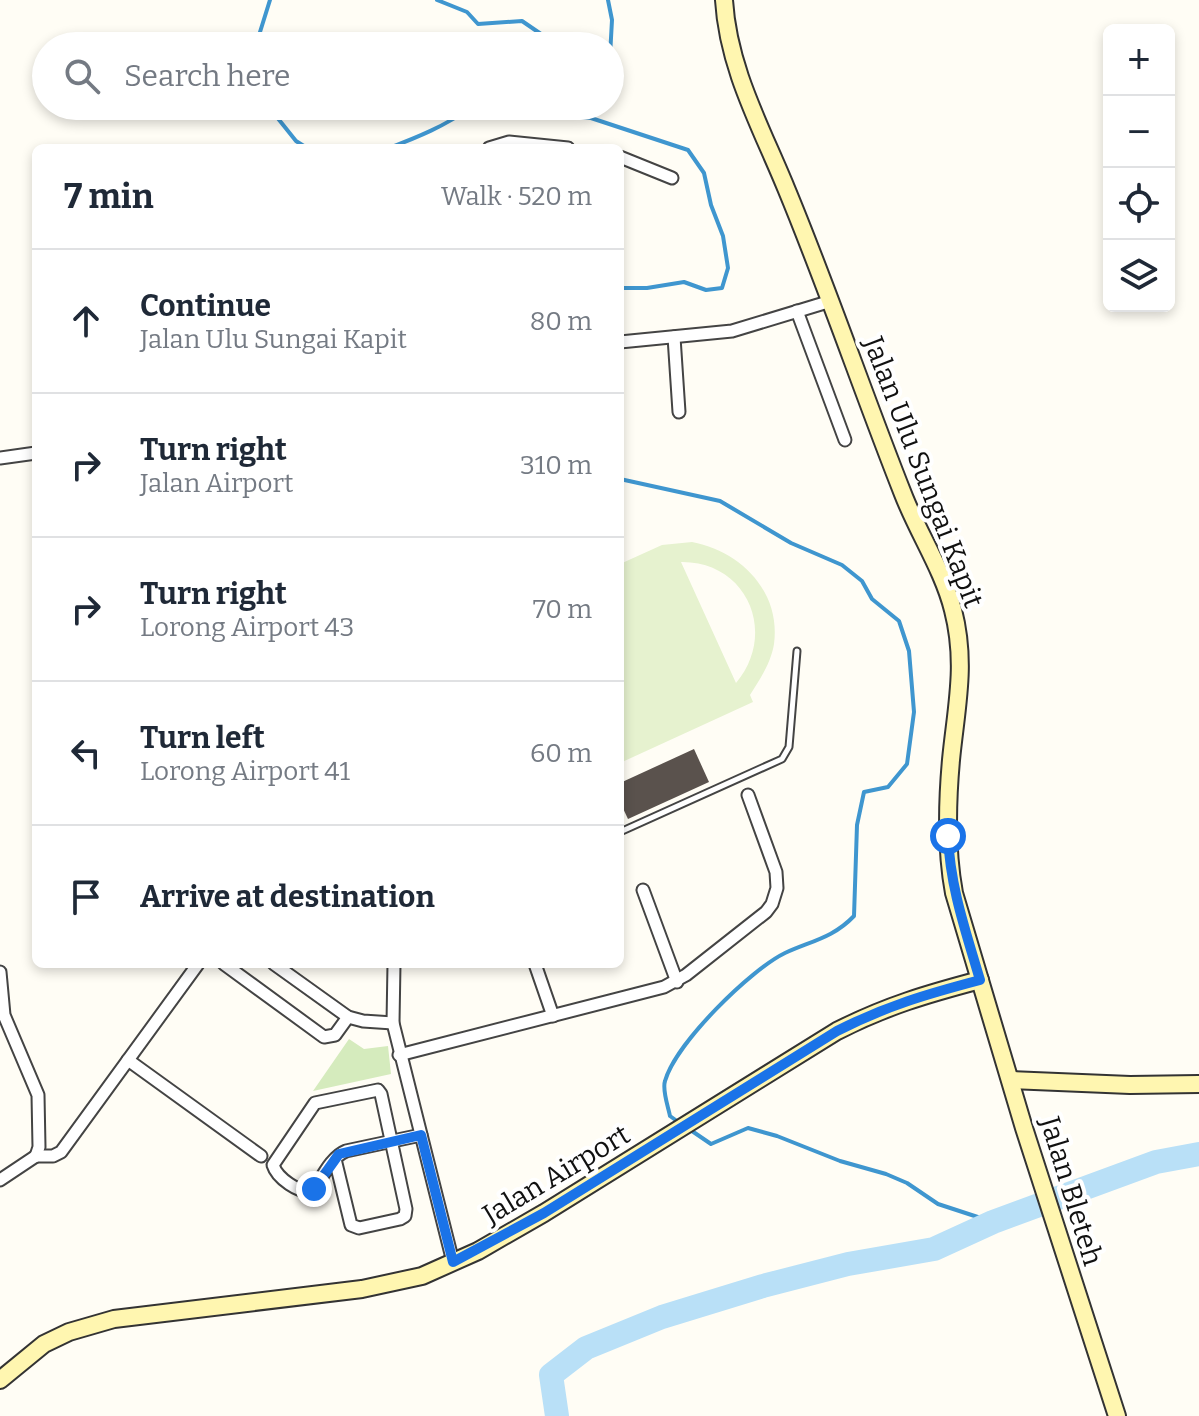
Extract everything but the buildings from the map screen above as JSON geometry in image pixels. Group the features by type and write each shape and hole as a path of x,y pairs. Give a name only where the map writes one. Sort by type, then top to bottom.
{"main road":[{"name":"Jalan Ulu Sungai Kapit","path":"724,0 732,54 741,83 831,301 904,498 953,607 961,676 951,762 949,868 980,980"},
{"name":"Jalan Bleteh","path":"980,980 1117,1416"},
{"name":"Jalan Airport","path":"0,1380 44,1344 104,1321 362,1289 422,1276 544,1213 837,1031 911,998 980,980"},
{"path":"1012,1080 1130,1085 1199,1084"}],"street":[{"path":"502,144 529,144"},
{"path":"624,159 672,178"},
{"path":"624,342 732,331 831,301"},
{"path":"797,311 845,440"},
{"path":"674,337 679,412"},
{"path":"0,458 32,454"},
{"path":"399,1055 677,982 766,912 775,896 776,872 748,795"},
{"path":"643,890 677,982"},
{"path":"0,1180 36,1156 53,1156 61,1152 195,968"},
{"path":"229,968 324,1037 335,1035 348,1017"},
{"path":"280,968 348,1017 393,1023"},
{"path":"394,968 393,1023 399,1055 453,1262"},
{"path":"536,968 553,1016"},
{"path":"0,972 2,1015 38,1095 39,1147 36,1156"},
{"path":"128,1060 261,1156"},
{"path":"335,1159 351,1225 359,1228 400,1219 405,1216 406,1209 391,1141 378,1090 315,1103 273,1169 303,1192 310,1193 335,1159 343,1152 391,1141 421,1135"}],"lane":[{"path":"624,830 782,759 789,747 797,651"}],"green space":[{"path":"692,542 726,554 754,576 764,591 771,607 774,644 768,664 750,695 753,702 624,761 624,562 662,545","holes":["681,562 704,565 723,573 749,603 754,622 754,643 748,663 736,683"]},
{"path":"349,1039 364,1049 388,1046 391,1074 313,1091"}],"waterway":[{"path":"260,32 270,0"},
{"path":"437,0 467,12 478,24 522,21 538,32"},
{"path":"608,0 611,32"},
{"path":"279,120 301,144"},
{"path":"399,144 451,120"},
{"path":"597,120 688,150 704,173 711,205 723,236 728,268 722,288 706,290 684,282 624,288"},
{"path":"624,480 720,501 791,543 842,565 862,581 872,599 899,621 909,651 914,712 907,764 888,787 864,792 857,825 854,916 830,934 785,953 753,975 716,1009 683,1047 664,1085 670,1116 681,1124"},
{"path":"689,1129 711,1144 748,1128 777,1136 840,1161 886,1174 907,1183 938,1204 993,1222"},
{"path":"557,1416 551,1375 586,1348 662,1317 763,1286 848,1264 934,1249 993,1222 1156,1162 1199,1154"}],"route":[{"path":"314,1189 339,1154 421,1135 453,1262 544,1213 837,1031 911,998 980,980 954,893 948,836"}]}
